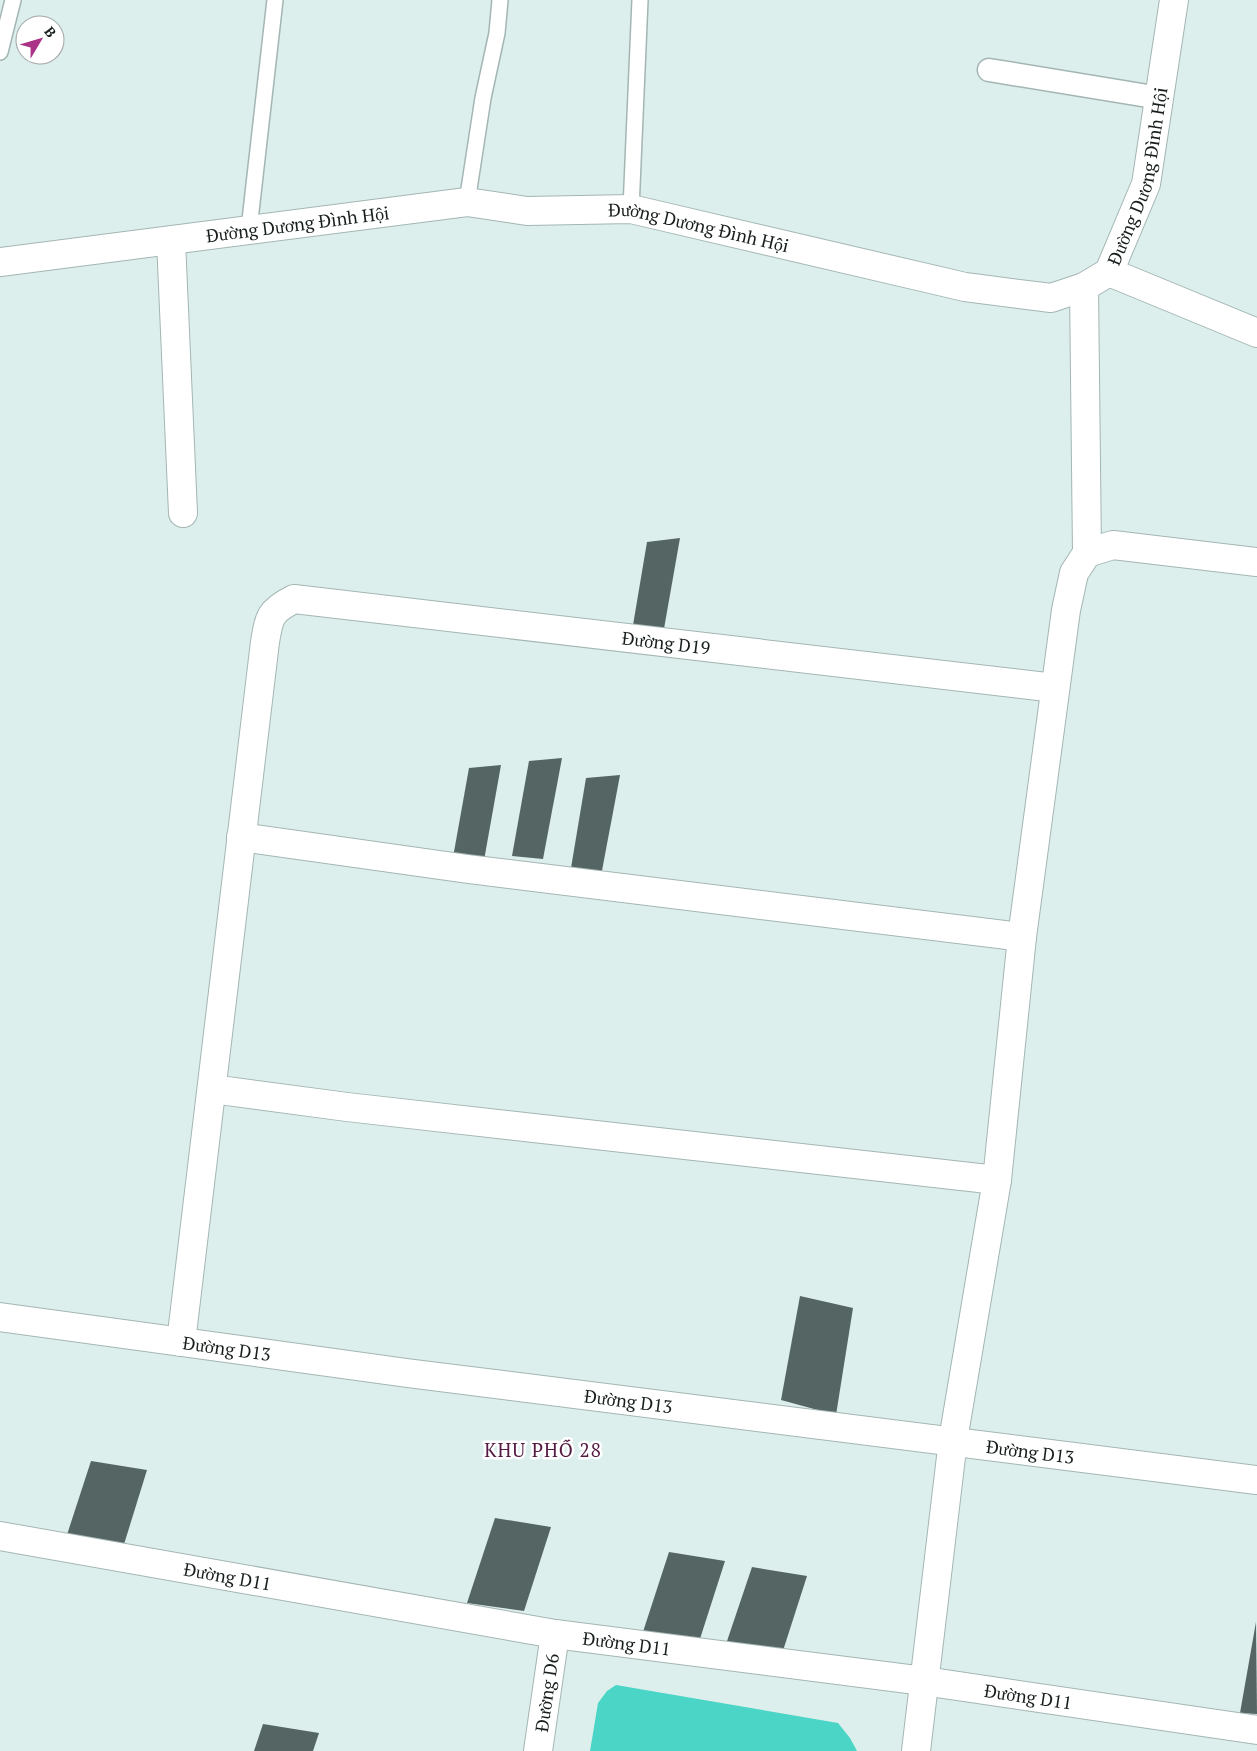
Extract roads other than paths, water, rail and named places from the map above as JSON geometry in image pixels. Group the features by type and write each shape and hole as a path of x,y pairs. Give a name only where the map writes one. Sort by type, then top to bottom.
{"street":[{"name":"Đường Dương Đình Hội","path":"0,262 467,202 527,210 631,209 965,287 1051,298 1084,286 1109,272 1146,184 1174,0"},
{"path":"989,70 1160,98"},
{"path":"171,241 183,513"},
{"path":"1109,272 1257,333"},
{"path":"916,1751 953,1440 997,1180 1022,937 1066,610 1074,573 1087,553 1084,286"},
{"path":"1087,553 1113,545 1257,562"},
{"name":"Đường D19","path":"241,837 264,642 269,620 279,607 294,599 1055,688"},
{"path":"181,1342 241,837 468,869 1022,937"},
{"path":"212,1089 348,1107 997,1180"},
{"name":"Đường D13","path":"0,1318 416,1374 953,1440 1257,1480"},
{"name":"Đường D11","path":"0,1536 556,1634 924,1681 1257,1730"},
{"name":"Đường D6","path":"538,1751 556,1634"}],"lane":[{"path":"0,52 13,0"},
{"path":"250,229 275,0"},
{"path":"467,202 483,98 497,33 500,0"},
{"path":"631,209 640,0"}],"district":[{"name":"KHU PHỐ 28","path":"543,1449"}]}
